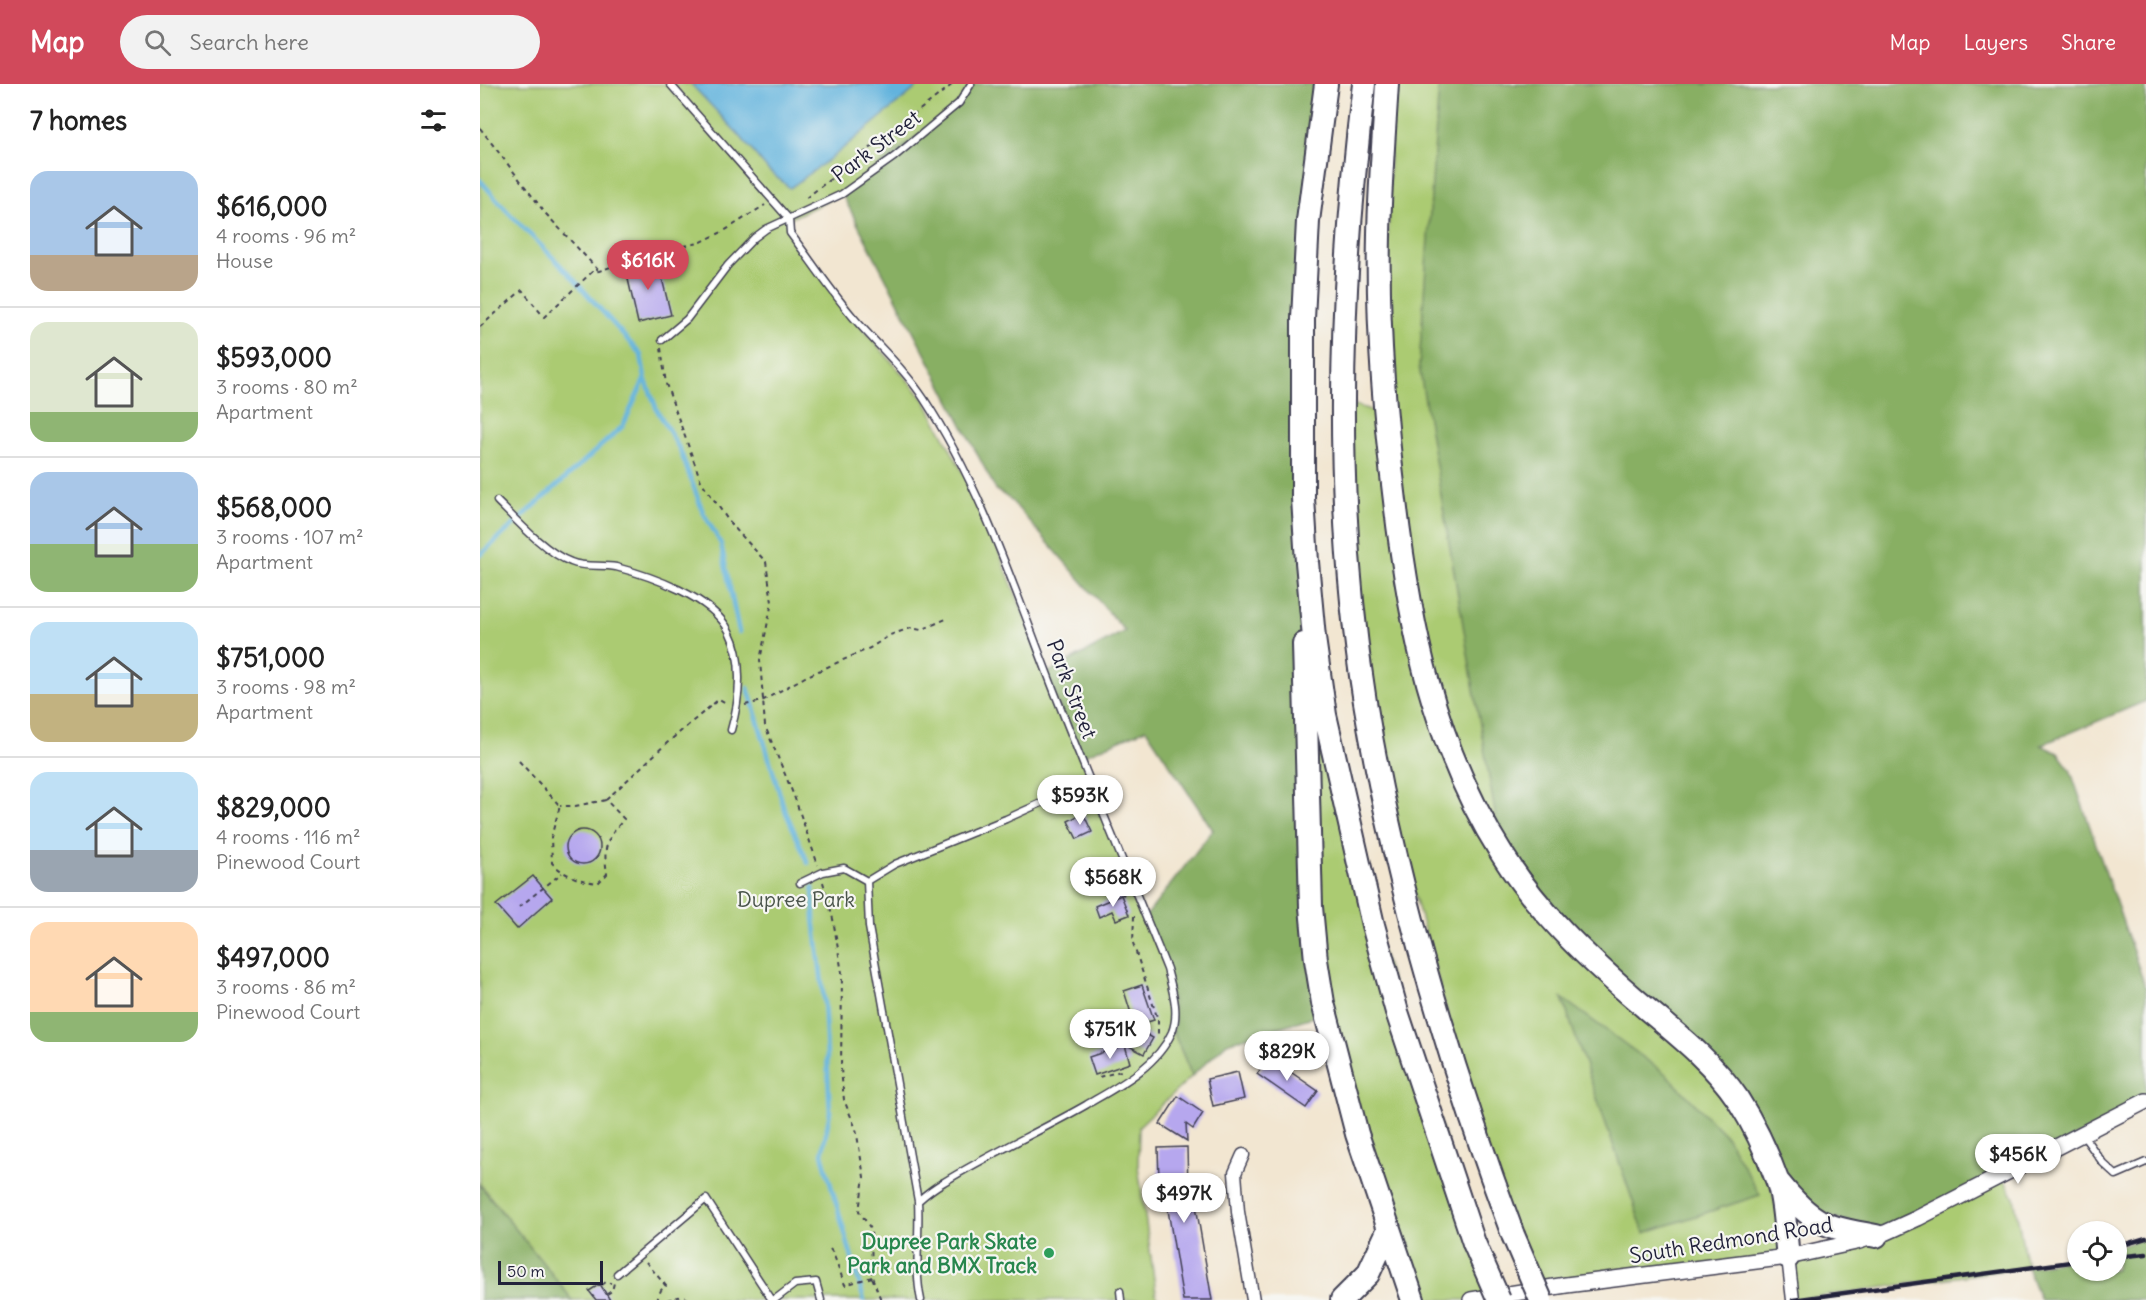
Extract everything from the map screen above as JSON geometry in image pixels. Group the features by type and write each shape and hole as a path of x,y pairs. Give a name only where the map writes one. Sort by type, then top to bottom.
{"highway":[{"path":"1326,84 1308,221 1303,319 1303,498 1307,561 1325,715 1374,925 1397,1012 1474,1243 1498,1300"},
{"path":"1364,84 1354,164 1348,245 1343,401 1349,554 1365,700 1409,912 1433,1003 1458,1082 1513,1235 1541,1300"},
{"path":"1387,84 1378,236 1387,439 1399,542 1417,644 1447,746 1477,811 1502,854 1532,897 1591,961 1700,1054 1736,1097 1758,1136 1779,1183 1799,1207 1819,1222 1839,1229 1876,1236"},
{"path":"1307,561 1303,662 1311,907 1316,960 1323,1003 1357,1134 1413,1300"},
{"path":"1779,1183 1788,1257"},
{"path":"1342,1300 1368,1274 1388,1231"}],"street":[{"name":"South Redmond Road","path":"1471,1300 1566,1285 1788,1257 1856,1242 1918,1218 2146,1101"},
{"path":"1243,1155 1235,1173 1238,1212 1253,1300"},
{"path":"1788,1257 1794,1300"}],"lane":[{"name":"Park Street","path":"670,84 789,219 790,234 852,316 907,376 924,399 947,440 979,503 1167,969 1172,988 1176,1008 1175,1020 1165,1045 1133,1077 1048,1127 944,1182 918,1201"},
{"name":"Park Street","path":"662,340 687,319 728,265 754,238 842,194 894,157 959,103 971,84"},
{"path":"497,501 544,546 571,563 614,567 668,582 712,610 729,630 738,655 739,707 731,730"},
{"path":"867,881 895,864 1006,819 1090,781"},
{"path":"800,883 820,873 844,868 867,881"},
{"path":"867,881 869,927 918,1201 920,1226 917,1282 921,1300"},
{"path":"2082,1133 2103,1163 2116,1175 2146,1162"},
{"path":"617,1274 706,1199 773,1300 795,1284 816,1282 821,1300"},
{"path":"1120,1291 1121,1300"}],"path":[{"path":"480,327 522,290 544,317 592,272 657,251 699,243 742,221 764,205 781,210 807,198 953,84"},
{"path":"480,128 546,214 598,271"},
{"path":"662,340 661,352 666,384 701,482 730,523 766,562 772,602 760,660 765,726 794,796 833,919 842,973 841,1069 844,1100 856,1129 864,1177 859,1211 871,1229 872,1277 880,1300"},
{"path":"519,761 560,806 575,806 606,800 667,743 719,699 739,707 762,701 805,677 870,648 890,635 910,628 921,630 946,619"},
{"path":"560,806 551,837 552,863 562,873 585,882 598,884 607,874 604,852 609,837 624,819 606,800"},
{"path":"519,907 562,873"},
{"path":"1129,876 1119,886 1129,904"},
{"path":"1134,914 1133,943 1158,1020 1158,1040"},
{"path":"1099,1077 1124,1070"},
{"path":"830,1249 845,1285 872,1277"},
{"path":"640,1256 655,1270 666,1286 657,1300"},
{"path":"607,1294 612,1291 617,1274"},
{"path":"602,1285 606,1282 614,1283"},
{"path":"667,1300 682,1296 690,1300"}],"green space":[{"name":"Dupree Park","path":"480,84 971,84 959,103 842,194 789,219 790,233 852,316 924,399 979,503 1167,969 1176,1008 1166,1041 1173,1031 1192,1076 1139,1126 1138,1166 1157,1300 572,1300 480,1184"},
{"path":"971,84 1326,84 1302,401 1326,1013 1227,1043 1192,1076 1173,1031 1175,1020 1167,969 1146,916 1213,830 1146,729 1080,757 1047,673 1125,631 1010,499 996,490 842,194 959,103"},
{"path":"1391,84 1457,84 1700,1055 1759,1136 1788,1257 1856,1242 2002,1175 2014,1198 2027,1267 1793,1300 1788,1258 1535,1290 1494,1186 1374,746 1343,401 1385,415"},
{"path":"1439,84 2146,84 2146,701 2041,745 2058,753 2070,769 2146,989 2146,1101 1885,1233 1799,1207 1736,1097 1502,854 1419,366"},
{"path":"1303,662 1373,925 1500,1300 1413,1300 1323,1003"},
{"path":"1562,998 1666,1074 1726,1136 1760,1195 1644,1233"},
{"path":"480,1185 564,1289 572,1300 480,1300"},
{"path":"2146,1238 2146,1300 2040,1300 2027,1267 2067,1260 2067,1281 2127,1281 2127,1244"}],"water":[{"path":"691,84 921,84 835,155 790,188 768,170 740,136"}],"building":[{"path":"657,258 671,315 638,323 625,266"},
{"path":"1083,813 1092,832 1077,839 1068,821"},
{"path":"583,830 595,835 600,847 595,859 583,864 571,859 566,847 571,835"},
{"path":"533,876 552,898 517,929 496,905"},
{"path":"1121,895 1129,915 1116,920 1112,911 1099,917 1095,906"},
{"path":"1142,985 1154,1020 1135,1026 1124,991"},
{"path":"1135,1028 1153,1038 1144,1054 1125,1044"},
{"path":"1125,1045 1130,1063 1095,1075 1089,1057"},
{"path":"1269,1057 1318,1091 1306,1108 1257,1074"},
{"path":"1238,1072 1244,1099 1213,1106 1207,1079"},
{"path":"1178,1096 1203,1113 1193,1129 1186,1124 1187,1141 1160,1124"},
{"path":"1187,1147 1188,1188 1193,1188 1212,1300 1183,1300 1163,1180 1159,1180 1158,1148"},
{"path":"600,1284 610,1300 596,1300 589,1291"}],"waterway":[{"path":"480,180 571,276 641,355 645,378 623,426 480,555"},
{"path":"645,378 657,410 680,450 703,512 721,544 739,632"},
{"path":"748,688 784,808 808,863"},
{"path":"813,887 814,918 824,1000 830,1112 822,1154 864,1300"}],"railway":[{"path":"2127,1244 2146,1238"},
{"path":"2127,1256 2146,1254"},
{"path":"1793,1300 2067,1263"}],"place":[{"name":"Dupree Park Skate Park and BMX Track","path":"1049,1253"}]}
